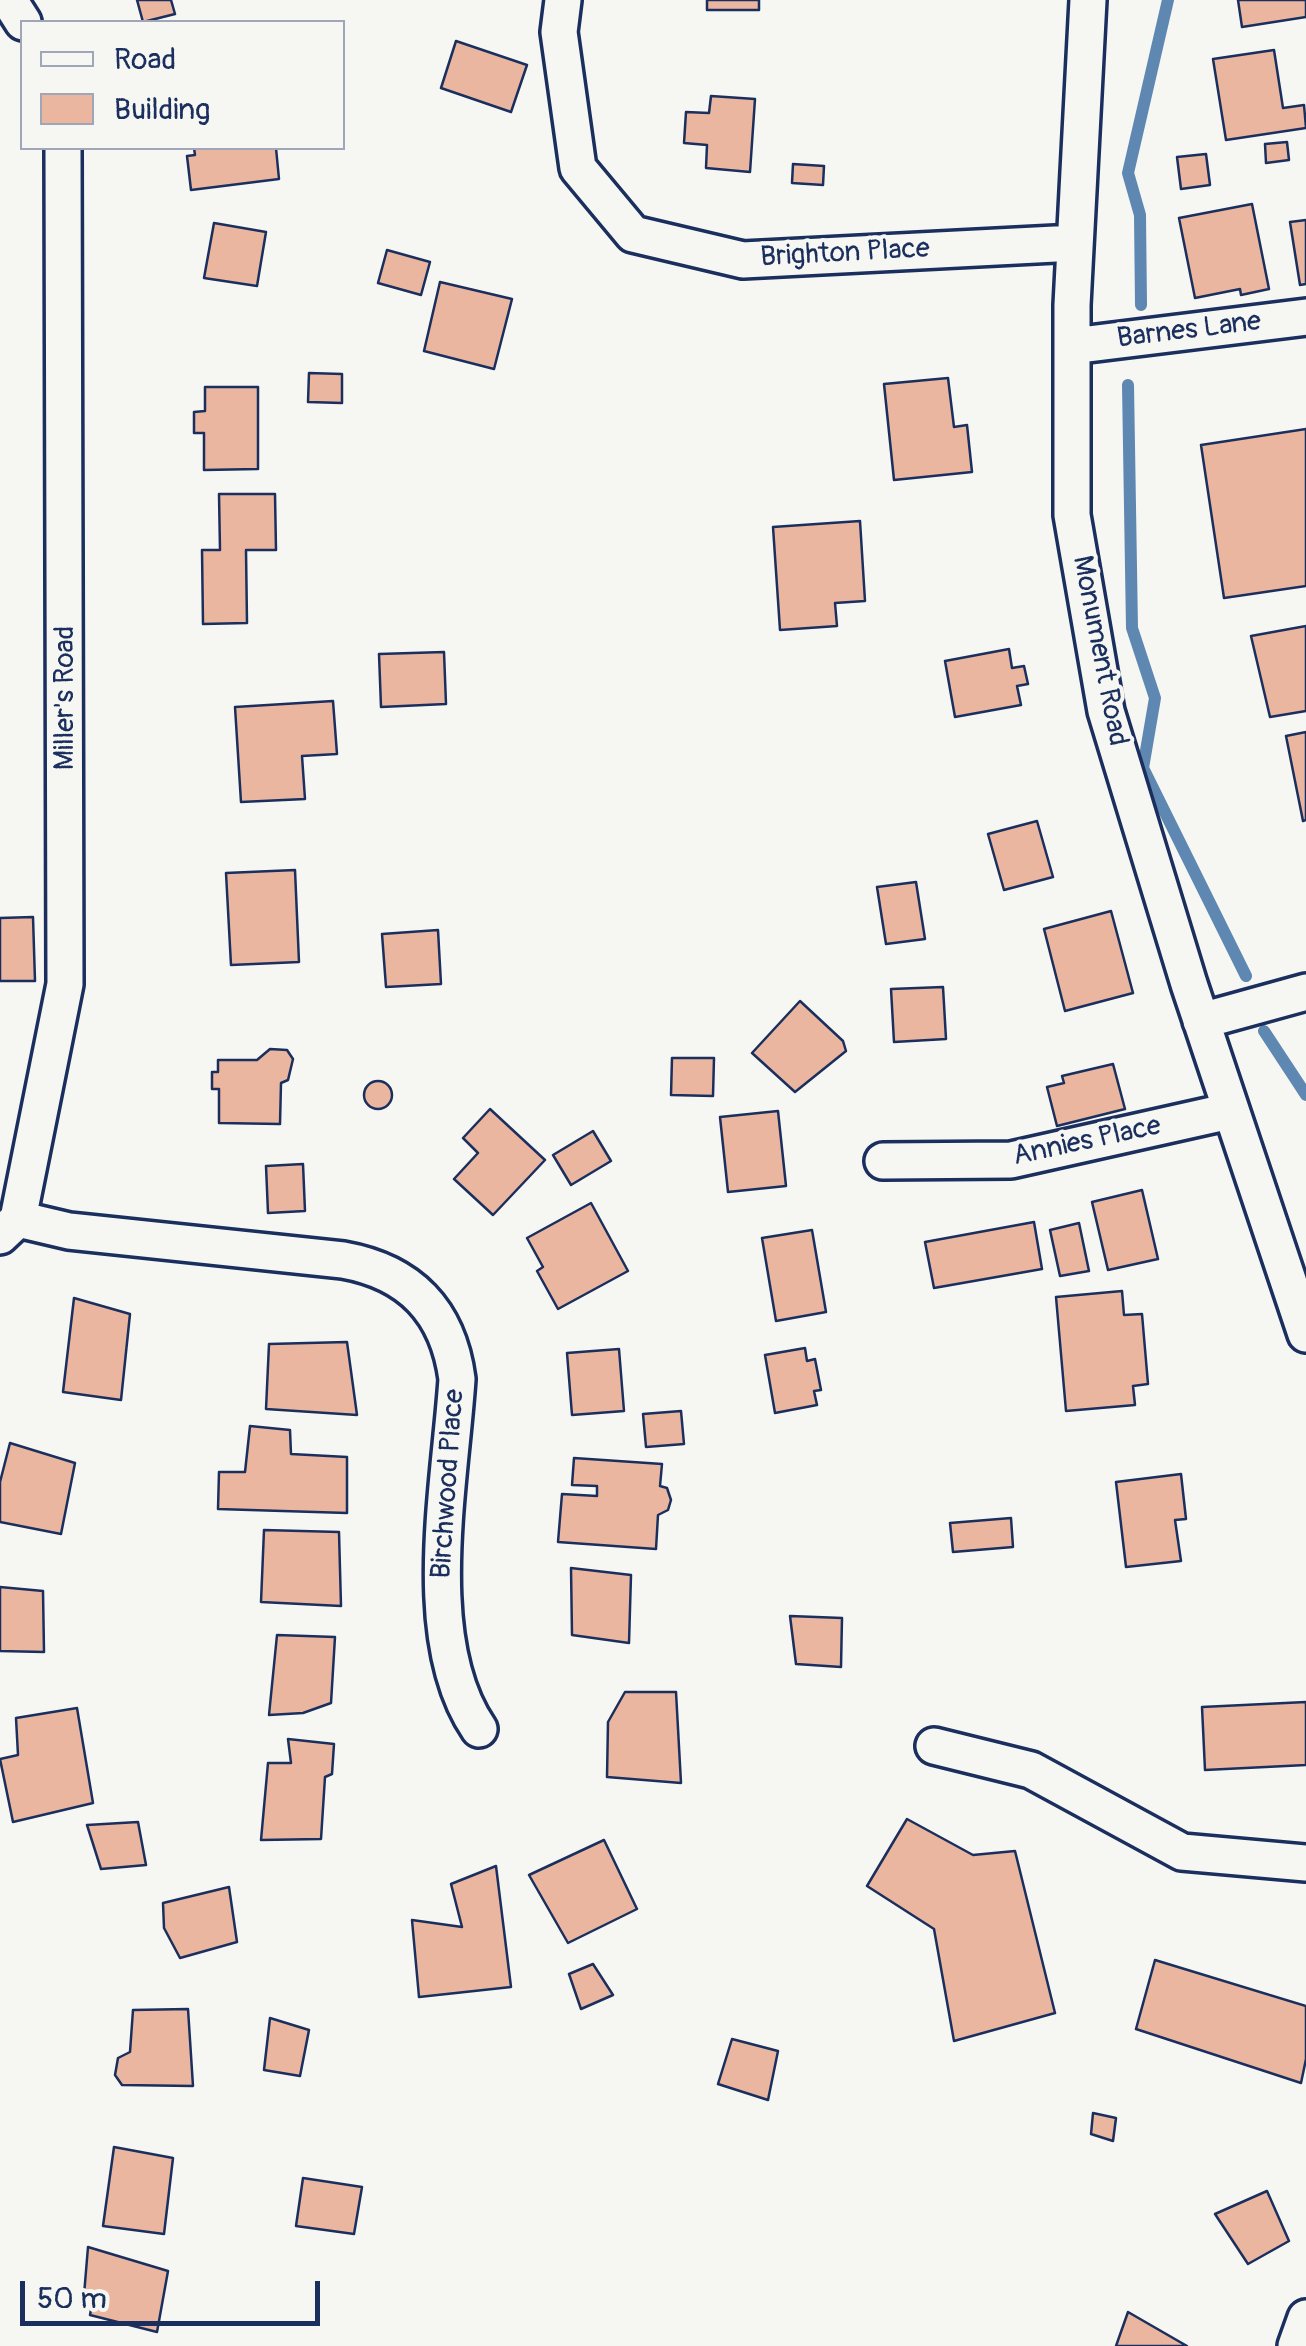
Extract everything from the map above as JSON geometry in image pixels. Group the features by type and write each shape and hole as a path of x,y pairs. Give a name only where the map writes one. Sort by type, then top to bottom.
{"street":[{"name":"Brighton Place","path":"562,0 559,32 578,168 633,234 743,260 1075,243"},
{"name":"Monument Road","path":"1088,0 1075,243 1072,516 1106,711 1230,1111 1295,1257 1306,1334"},
{"name":"Miller's Road","path":"9,1228 65,984 62,150"},
{"name":"Barnes Lane","path":"1072,346 1306,317"},
{"path":"1201,1021 1306,992"},
{"name":"Annies Place","path":"883,1161 1011,1160 1230,1111"},
{"name":"Birchwood Place","path":"9,1228 343,1260 366,1264 415,1287 445,1330 454,1354 457,1379 442,1628 453,1682 479,1730"},
{"path":"934,1746 1030,1770 1182,1852 1306,1863"},
{"path":"1296,2346 1306,2318"}],"building":[{"path":"137,0 171,0 175,14 142,20"},
{"path":"707,0 759,0 759,10 707,10"},
{"path":"1238,0 1306,0 1306,17 1242,27"},
{"path":"456,41 527,65 511,112 441,88"},
{"path":"1274,50 1283,108 1304,105 1306,128 1226,140 1213,59"},
{"path":"711,96 755,99 750,172 706,168 707,145 684,143 686,112 709,113"},
{"path":"1287,142 1289,160 1266,163 1265,144"},
{"path":"194,150 276,150 279,179 191,190 187,156 195,155"},
{"path":"1206,154 1210,185 1181,189 1177,157"},
{"path":"793,164 824,166 823,185 792,183"},
{"path":"1252,204 1269,289 1241,295 1240,289 1195,298 1179,218"},
{"path":"1306,220 1306,284 1300,285 1290,222"},
{"path":"214,223 266,232 257,286 204,278"},
{"path":"387,250 430,262 421,295 378,283"},
{"path":"440,282 512,299 494,369 424,351"},
{"path":"309,373 342,374 342,403 308,402"},
{"path":"948,378 954,427 967,425 972,472 894,480 884,384"},
{"path":"205,387 258,387 258,469 204,470 204,433 194,433 194,412 205,411"},
{"path":"1306,429 1306,586 1224,598 1201,445"},
{"path":"219,494 275,494 276,550 246,550 247,623 203,624 202,550 220,550"},
{"path":"860,521 865,601 835,603 837,626 780,630 773,527"},
{"path":"1306,626 1306,711 1270,717 1251,636"},
{"path":"1009,649 1012,668 1024,666 1028,684 1017,686 1021,705 955,717 945,661"},
{"path":"444,652 446,704 381,707 379,654"},
{"path":"333,701 337,754 302,756 305,799 241,802 235,707"},
{"path":"1306,732 1306,820 1303,821 1286,736"},
{"path":"1037,821 1053,877 1004,890 988,834"},
{"path":"295,870 299,962 231,965 226,873"},
{"path":"916,882 925,939 886,944 877,887"},
{"path":"1111,911 1133,993 1065,1011 1044,929"},
{"path":"33,917 35,981 0,981 0,918"},
{"path":"438,930 441,984 386,987 382,934"},
{"path":"943,987 946,1039 894,1042 891,989"},
{"path":"800,1001 843,1041 846,1051 795,1092 752,1053"},
{"path":"270,1049 287,1050 293,1059 288,1080 281,1083 280,1124 219,1123 219,1089 212,1089 212,1072 218,1072 218,1060 257,1060"},
{"path":"672,1058 714,1058 713,1096 671,1095"},
{"path":"1113,1064 1125,1109 1057,1126 1047,1087 1064,1083 1062,1076"},
{"path":"378,1081 388,1085 392,1095 388,1105 378,1109 368,1105 364,1095 368,1085"},
{"path":"490,1109 545,1160 493,1215 454,1179 478,1153 463,1138"},
{"path":"778,1111 786,1186 728,1192 720,1117"},
{"path":"593,1131 611,1161 571,1185 553,1155"},
{"path":"303,1164 305,1211 268,1213 266,1166"},
{"path":"1142,1190 1158,1259 1108,1270 1092,1202"},
{"path":"591,1203 628,1271 558,1309 537,1271 543,1267 527,1238"},
{"path":"1034,1222 1042,1269 934,1288 925,1242"},
{"path":"1079,1223 1089,1271 1060,1276 1050,1230"},
{"path":"812,1230 826,1312 776,1321 762,1238"},
{"path":"1122,1291 1124,1315 1142,1314 1148,1384 1133,1386 1135,1405 1066,1411 1056,1297"},
{"path":"74,1298 130,1314 121,1400 63,1392"},
{"path":"347,1342 357,1415 266,1409 269,1344"},
{"path":"805,1348 807,1361 815,1359 821,1390 814,1391 817,1405 775,1413 765,1355"},
{"path":"619,1349 624,1411 572,1415 567,1353"},
{"path":"681,1411 684,1444 646,1447 643,1414"},
{"path":"250,1426 290,1430 291,1454 347,1457 347,1513 218,1509 219,1472 245,1472"},
{"path":"10,1443 75,1463 61,1534 0,1522 0,1482"},
{"path":"574,1458 662,1464 660,1486 667,1488 671,1500 668,1510 658,1515 656,1549 558,1542 562,1494 597,1496 597,1486 572,1485"},
{"path":"1181,1474 1186,1519 1175,1520 1181,1561 1126,1567 1116,1482"},
{"path":"1011,1518 1013,1547 953,1552 950,1523"},
{"path":"264,1530 339,1532 341,1606 261,1602"},
{"path":"571,1568 631,1575 629,1643 572,1635"},
{"path":"0,1587 43,1591 44,1652 0,1651"},
{"path":"790,1616 842,1618 841,1667 796,1664"},
{"path":"277,1635 335,1637 331,1703 303,1713 269,1715"},
{"path":"625,1692 676,1692 681,1783 607,1777 608,1722"},
{"path":"1306,1702 1306,1765 1205,1770 1202,1707"},
{"path":"77,1708 93,1803 13,1822 0,1759 18,1755 16,1718"},
{"path":"288,1739 334,1744 332,1774 325,1777 321,1839 261,1840 268,1763 291,1763"},
{"path":"907,1819 973,1855 1015,1851 1055,2013 954,2041 934,1929 867,1886"},
{"path":"138,1822 146,1865 101,1869 87,1825"},
{"path":"604,1840 637,1909 568,1943 529,1875"},
{"path":"496,1866 511,1987 419,1997 412,1920 462,1927 451,1884"},
{"path":"229,1887 237,1942 180,1958 164,1928 163,1903"},
{"path":"1155,1960 1306,2006 1306,2059 1301,2083 1136,2029"},
{"path":"593,1964 613,1995 581,2009 569,1974"},
{"path":"188,2009 193,2086 122,2085 115,2075 118,2058 130,2052 133,2010"},
{"path":"270,2018 309,2030 300,2076 264,2070"},
{"path":"732,2039 778,2051 768,2100 718,2084"},
{"path":"1093,2113 1116,2118 1113,2141 1091,2134"},
{"path":"114,2147 173,2158 164,2234 103,2226"},
{"path":"303,2178 362,2187 354,2234 296,2226"},
{"path":"1267,2191 1289,2241 1248,2264 1215,2214"},
{"path":"88,2247 168,2271 157,2332 90,2315 94,2294 84,2295"},
{"path":"1128,2312 1187,2346 1116,2346"}],"waterway":[{"path":"1141,305 1140,215 1128,173 1168,0"},
{"path":"1128,385 1132,628 1155,698 1143,768 1246,976"},
{"path":"1264,1031 1306,1095"}]}
